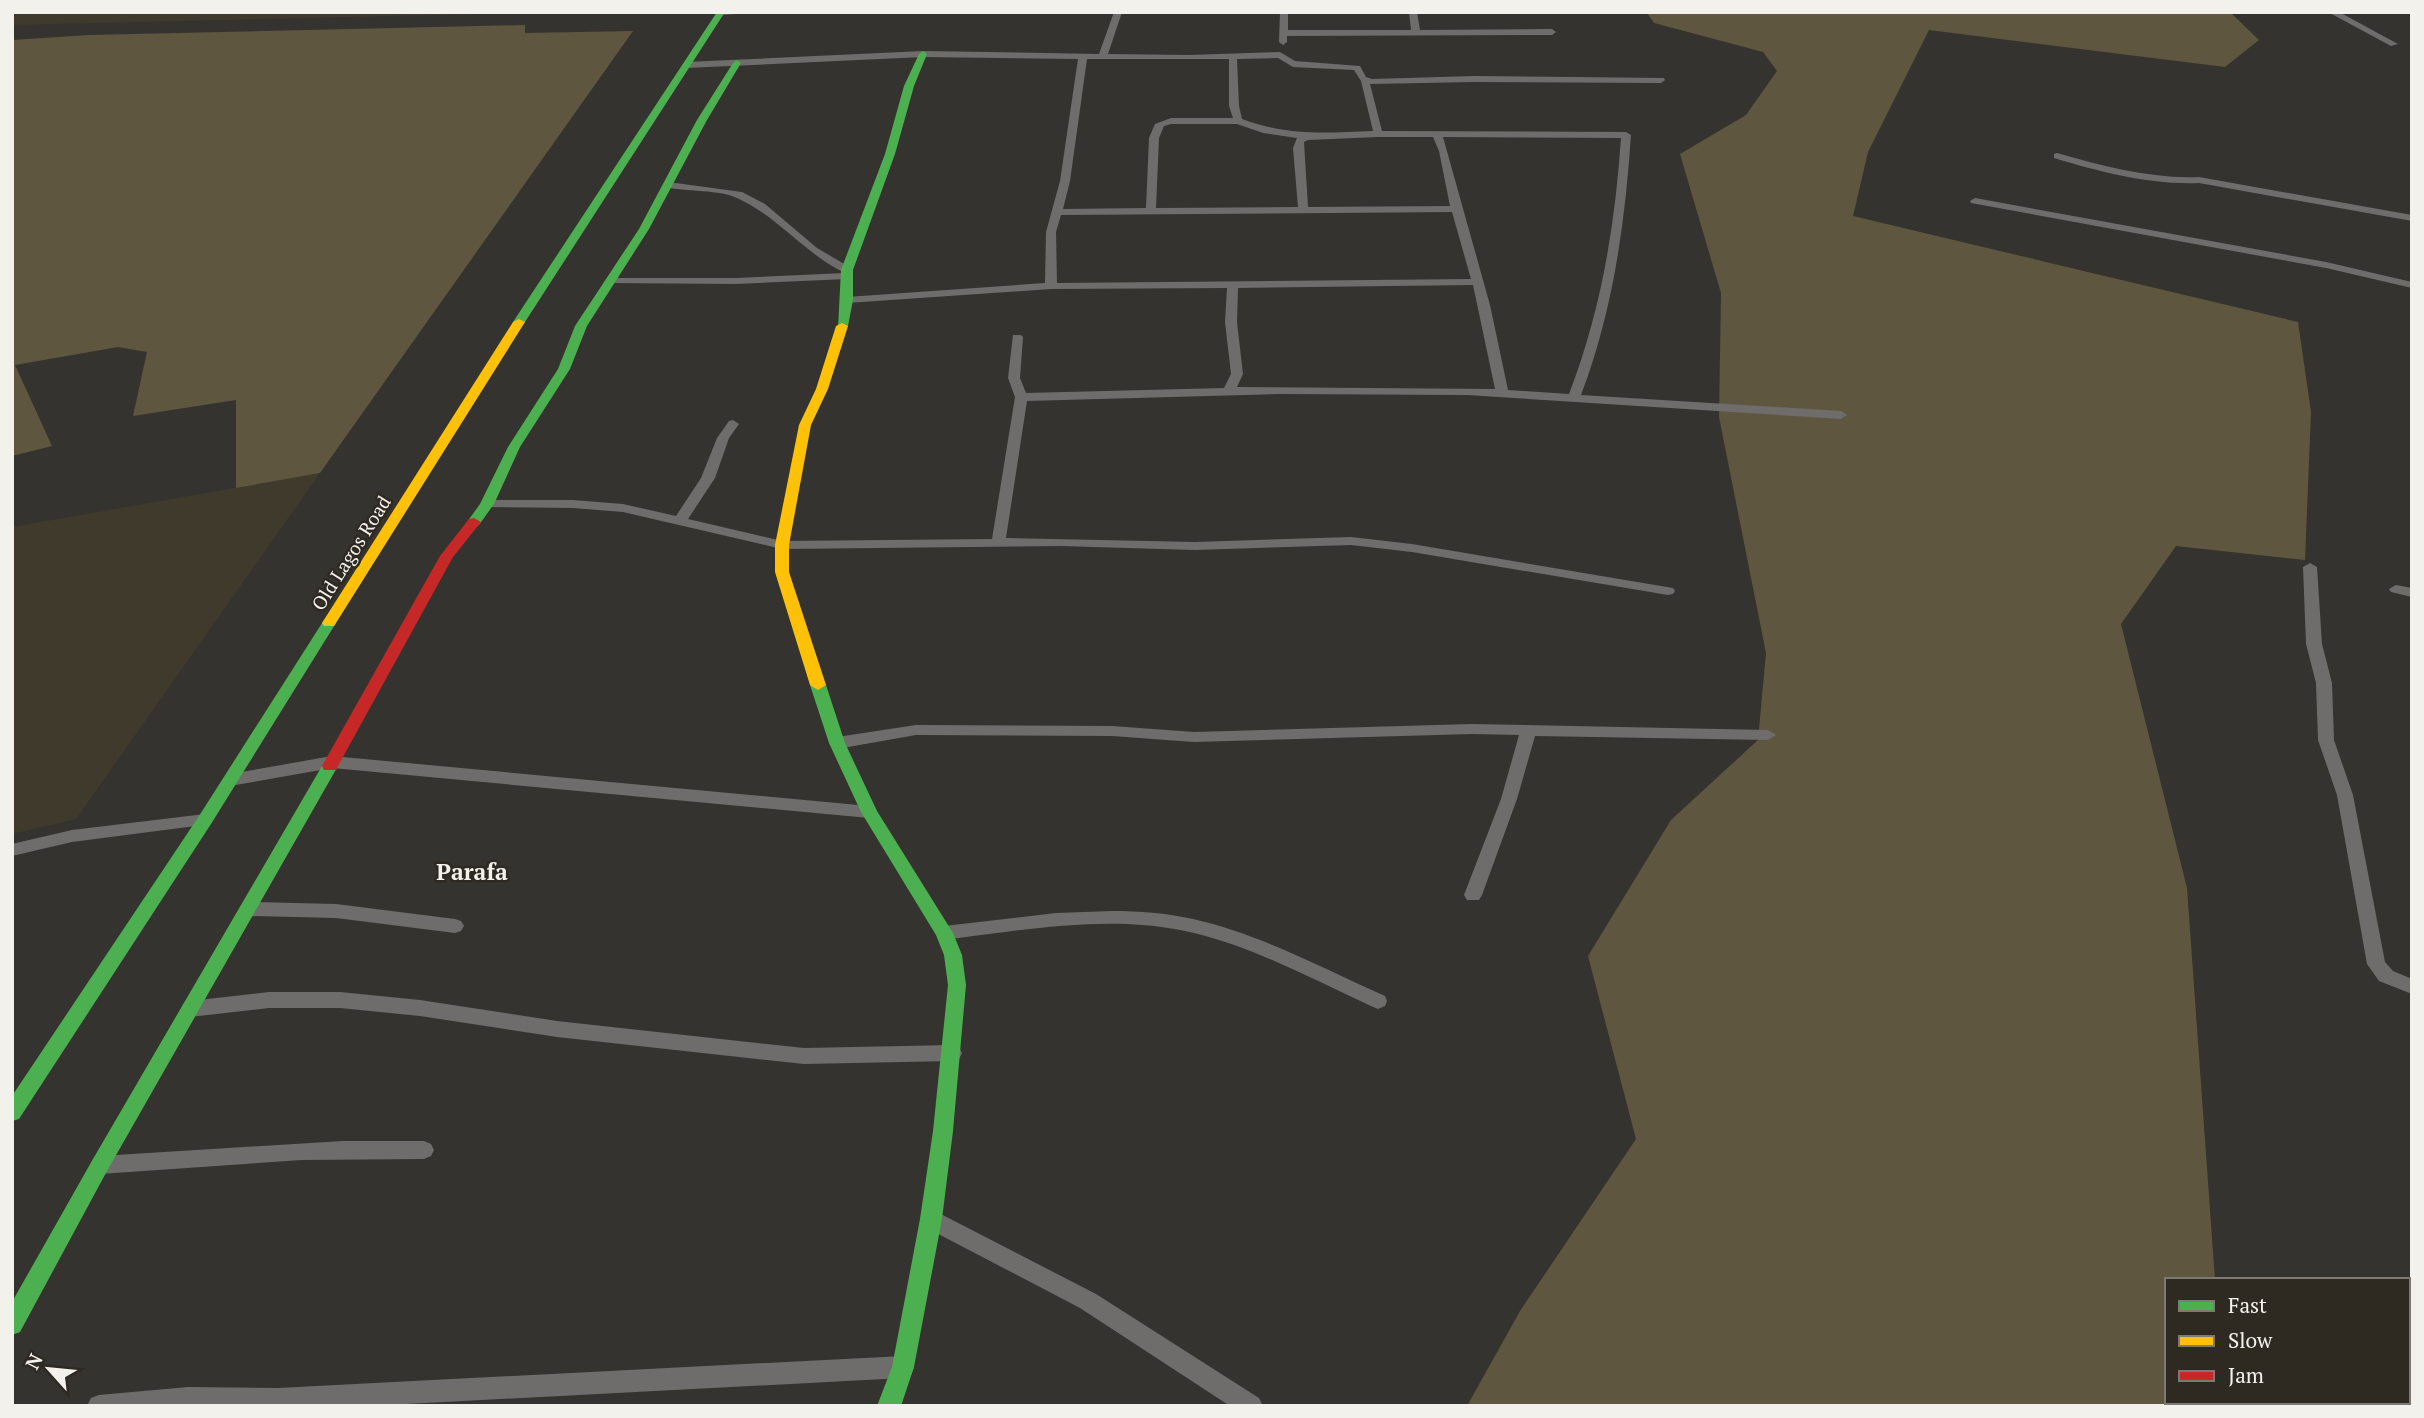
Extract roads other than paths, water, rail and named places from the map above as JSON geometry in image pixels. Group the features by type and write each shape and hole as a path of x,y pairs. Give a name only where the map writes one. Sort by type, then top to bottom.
{"street":[{"path":"720,13 765,12"},
{"path":"1103,56 1118,12"},
{"path":"1280,55 1285,33 1284,12"},
{"path":"1413,12 1416,32"},
{"path":"2332,12 2394,44"},
{"name":"Old Lagos Road","path":"12,1113 205,820 537,293 720,13"},
{"path":"1285,33 1552,32"},
{"path":"686,65 923,54 1280,55 1293,64 1357,68 1365,81 1378,134"},
{"path":"889,1406 903,1367 931,1219 952,1053 957,985 953,955 944,933 869,812 837,743 782,572 782,545 806,425 822,389 841,332 847,299 847,273 890,154 909,86 923,54"},
{"path":"1051,286 1049,247 1065,181 1083,55"},
{"path":"1233,56 1234,106 1238,121"},
{"path":"12,1324 447,556 487,504 514,447 564,369 581,326 668,185 702,120 737,63"},
{"path":"1365,81 1661,80"},
{"path":"1152,209 1154,138 1160,124 1171,121 1238,121 1263,130 1306,137 1378,134 1626,135 1621,214 1611,271 1589,361 1573,399"},
{"path":"1437,134 1444,151 1455,209 1477,282 1502,393"},
{"path":"1303,211 1298,148 1300,141 1306,137"},
{"path":"2057,156 2086,165 2174,181 2199,180 2412,218"},
{"path":"668,185 738,194 761,206 813,250 847,273"},
{"path":"1975,201 2326,265 2412,285"},
{"path":"1057,212 1152,209 1455,209"},
{"path":"611,281 736,281 847,273"},
{"path":"847,299 1051,286 1477,282"},
{"path":"1229,391 1237,374 1231,322 1233,285"},
{"path":"998,542 1021,397 1014,378 1017,337"},
{"path":"1021,397 1229,391 1467,391 1841,415"},
{"path":"679,522 708,478 723,438 733,424"},
{"path":"487,504 573,504 622,508 782,545 998,542 1195,546 1351,541 1412,548 1668,591"},
{"path":"2309,567 2314,644 2324,683 2326,740 2345,795 2376,964 2386,976 2412,987"},
{"path":"2396,589 2412,593"},
{"path":"837,743 916,730 1112,731 1194,737 1529,729 1768,734"},
{"path":"1473,895 1508,799 1529,729"},
{"path":"230,780 332,762 869,812"},
{"path":"12,850 72,835 205,820"},
{"path":"248,909 336,911 455,926"},
{"path":"944,933 1106,918 1169,921 1224,935 1378,1001"},
{"path":"190,1009 268,1000 340,1000 420,1008 569,1030 804,1056 952,1053"},
{"path":"100,1165 374,1148 424,1150"},
{"path":"931,1219 1088,1301 1251,1406"},
{"path":"99,1406 188,1398 278,1399 903,1367"}],"district":[{"name":"Parafa","path":"472,872"}]}
